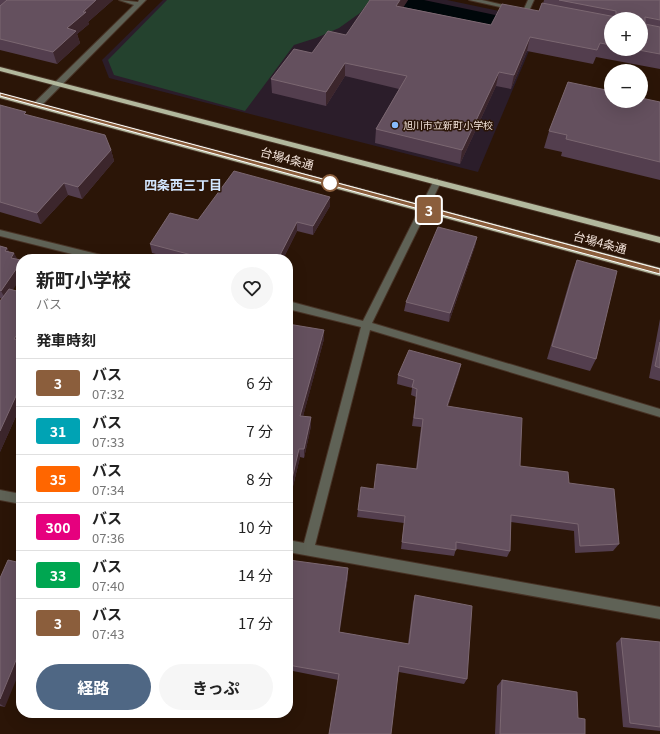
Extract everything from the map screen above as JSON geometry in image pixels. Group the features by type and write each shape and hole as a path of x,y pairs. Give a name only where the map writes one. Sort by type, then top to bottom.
{"highway":[{"name":"台場4条通","path":"0,69 660,240"},
{"name":"台場4条通","path":"0,95 660,272"}],"street":[{"path":"122,0 141,2"},
{"path":"472,0 534,13"},
{"path":"526,11 531,0"},
{"path":"37,105 141,2"},
{"path":"308,550 366,325 437,182"},
{"path":"0,233 85,254"},
{"path":"293,306 366,325 660,413"},
{"path":"0,495 16,498"},
{"path":"293,547 660,613"}],"shaded area":[{"name":"旭川市立新町小学校","path":"163,0 447,0 542,20 478,172 109,78 102,60"},
{"path":"408,0 424,0 500,16 488,39 395,20"}],"green space":[{"path":"167,0 370,0 360,13 339,28 316,38 294,45 245,111 114,75 108,60"}],"building":[{"path":"7,0 96,0 83,12 86,12 67,28 76,31 53,52 0,39 0,6"},
{"path":"370,0 400,0 396,6 491,25 502,4 539,11 542,3 604,15 604,44 600,43 597,50 530,37 514,75 499,72 462,150 376,129 407,76 345,63 326,92 271,79 294,49 312,53 328,31 346,35"},
{"path":"559,0 660,0 660,20 648,18 648,12 616,12"},
{"path":"648,25 660,27 660,54 648,52"},
{"path":"568,82 604,90 604,108 648,108 648,99 660,102 660,162 566,139 567,135 549,131"},
{"path":"0,105 26,112 24,114 105,135 111,150 78,187 64,183 37,213 0,202"},
{"path":"234,171 330,197 313,226 297,222 281,254 188,254 150,244 170,213 198,220"},
{"path":"438,227 477,237 450,313 406,302"},
{"path":"0,246 7,248 5,251 14,253 11,258 16,259 16,269 1,291"},
{"path":"577,260 617,271 596,359 552,346"},
{"path":"9,289 16,291 16,336 14,339 16,339 16,396 0,431 0,301"},
{"path":"293,325 324,330 300,416 311,417 304,449 299,449 293,475"},
{"path":"660,342 660,368 655,366"},
{"path":"409,350 461,364 447,406 522,418 520,466 568,472 569,483 614,489 619,544 580,546 578,524 511,515 510,551 456,542 456,550 402,542 405,516 358,510 361,487 374,489 377,464 417,469 423,419 414,418 417,389 412,387 414,380 398,375"},
{"path":"8,560 16,562 16,660 0,699 0,578"},
{"path":"293,561 348,568 339,632 409,644 415,595 472,606 467,679 399,666 391,734 329,734 339,674 293,666"},
{"path":"621,638 660,642 660,727 630,723"},
{"path":"502,680 577,692 578,718 585,719 585,734 500,734"}],"bus line":[{"name":"3","path":"0,95 660,272"}],"place":[{"name":"旭川市立新町小学校","path":"395,125"}],"district":[{"name":"四条西三丁目","path":"183,185"}]}
